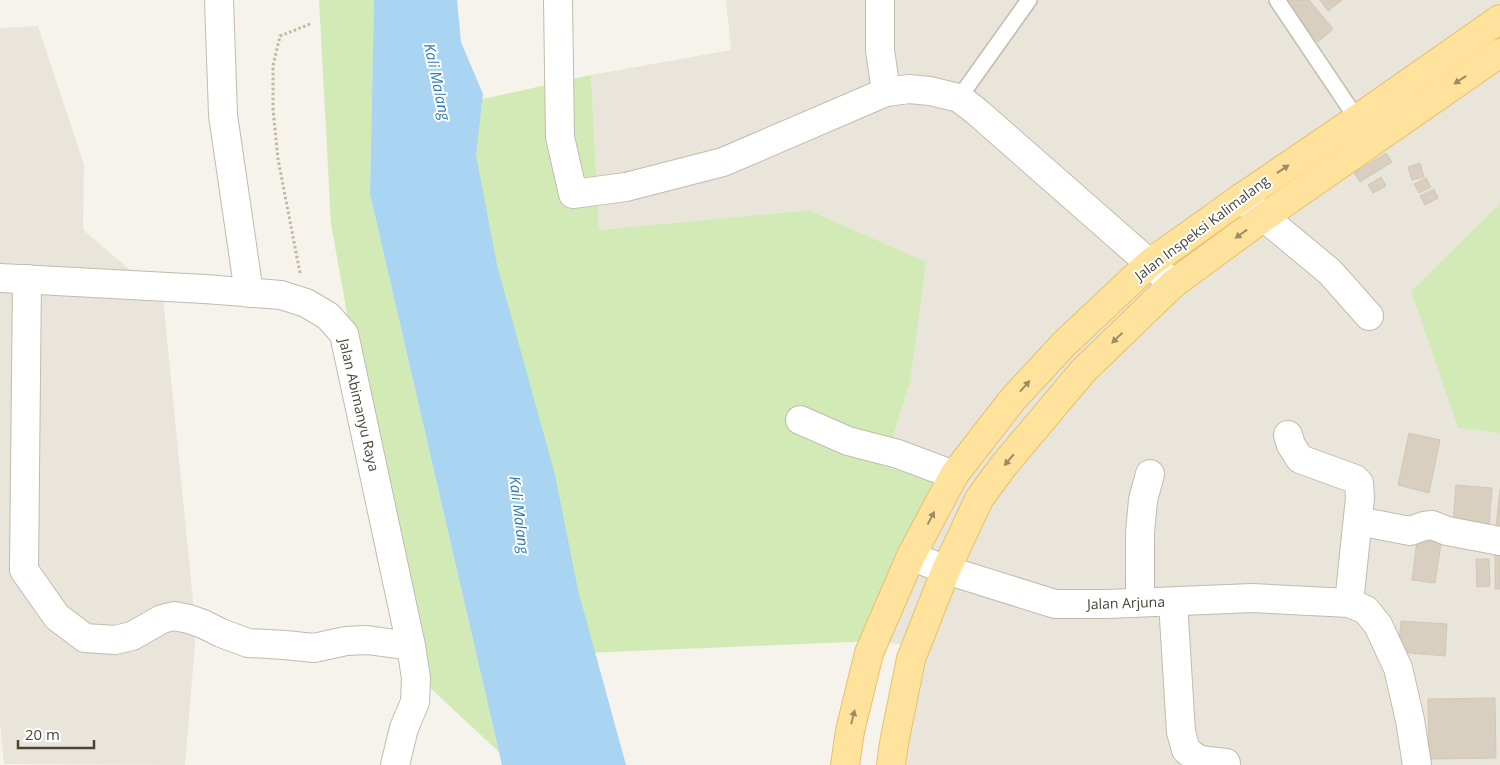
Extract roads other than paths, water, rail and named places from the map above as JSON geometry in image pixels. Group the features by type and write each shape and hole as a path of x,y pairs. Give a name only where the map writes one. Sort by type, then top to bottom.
{"main road":[{"name":"Jalan Inspeksi Kalimalang","path":"845,765 850,731 869,653 911,556 954,475 1013,399 1064,344 1150,263 1500,19"},
{"name":"Jalan Inspeksi Kalimalang","path":"891,765 911,660 946,570 980,499 1004,466 1083,371 1173,284 1264,217 1500,53"}],"street":[{"path":"219,0 223,115 249,293"},
{"path":"558,0 560,137 573,194 626,187 723,162 886,92 930,91 960,98 1173,284"},
{"path":"880,0 880,50 886,92"},
{"path":"1241,198 1330,272 1369,316"},
{"name":"Jalan Abimanyu Raya","path":"0,278 205,288 281,295 306,303 328,316 344,334 411,646 416,678 415,702 404,728 395,765"},
{"path":"27,279 24,570 57,617 85,638 115,640 132,636 162,619 174,616 196,621 248,643 314,648 346,641 367,640 411,646"},
{"path":"800,420 848,441 898,454 954,475"},
{"path":"1288,435 1291,445 1300,459 1356,479 1359,483 1358,521 1349,603 1366,610 1378,625 1398,668 1410,720 1417,765"},
{"path":"1140,602 1140,533 1143,500 1150,474"},
{"path":"1358,521 1410,531 1432,525 1447,531 1500,542"},
{"name":"Jalan Arjuna","path":"911,556 946,570 1055,604 1173,602 1252,598 1349,603"},
{"path":"1173,602 1181,732 1186,750 1199,760 1226,763"}],"lane":[{"path":"960,98 1029,0"},
{"path":"1276,0 1357,119"}],"water":[{"name":"Kali Malang","path":"374,0 457,0 461,42 483,94 476,155 497,265 555,475 578,590 626,765 502,765 370,194"}]}
